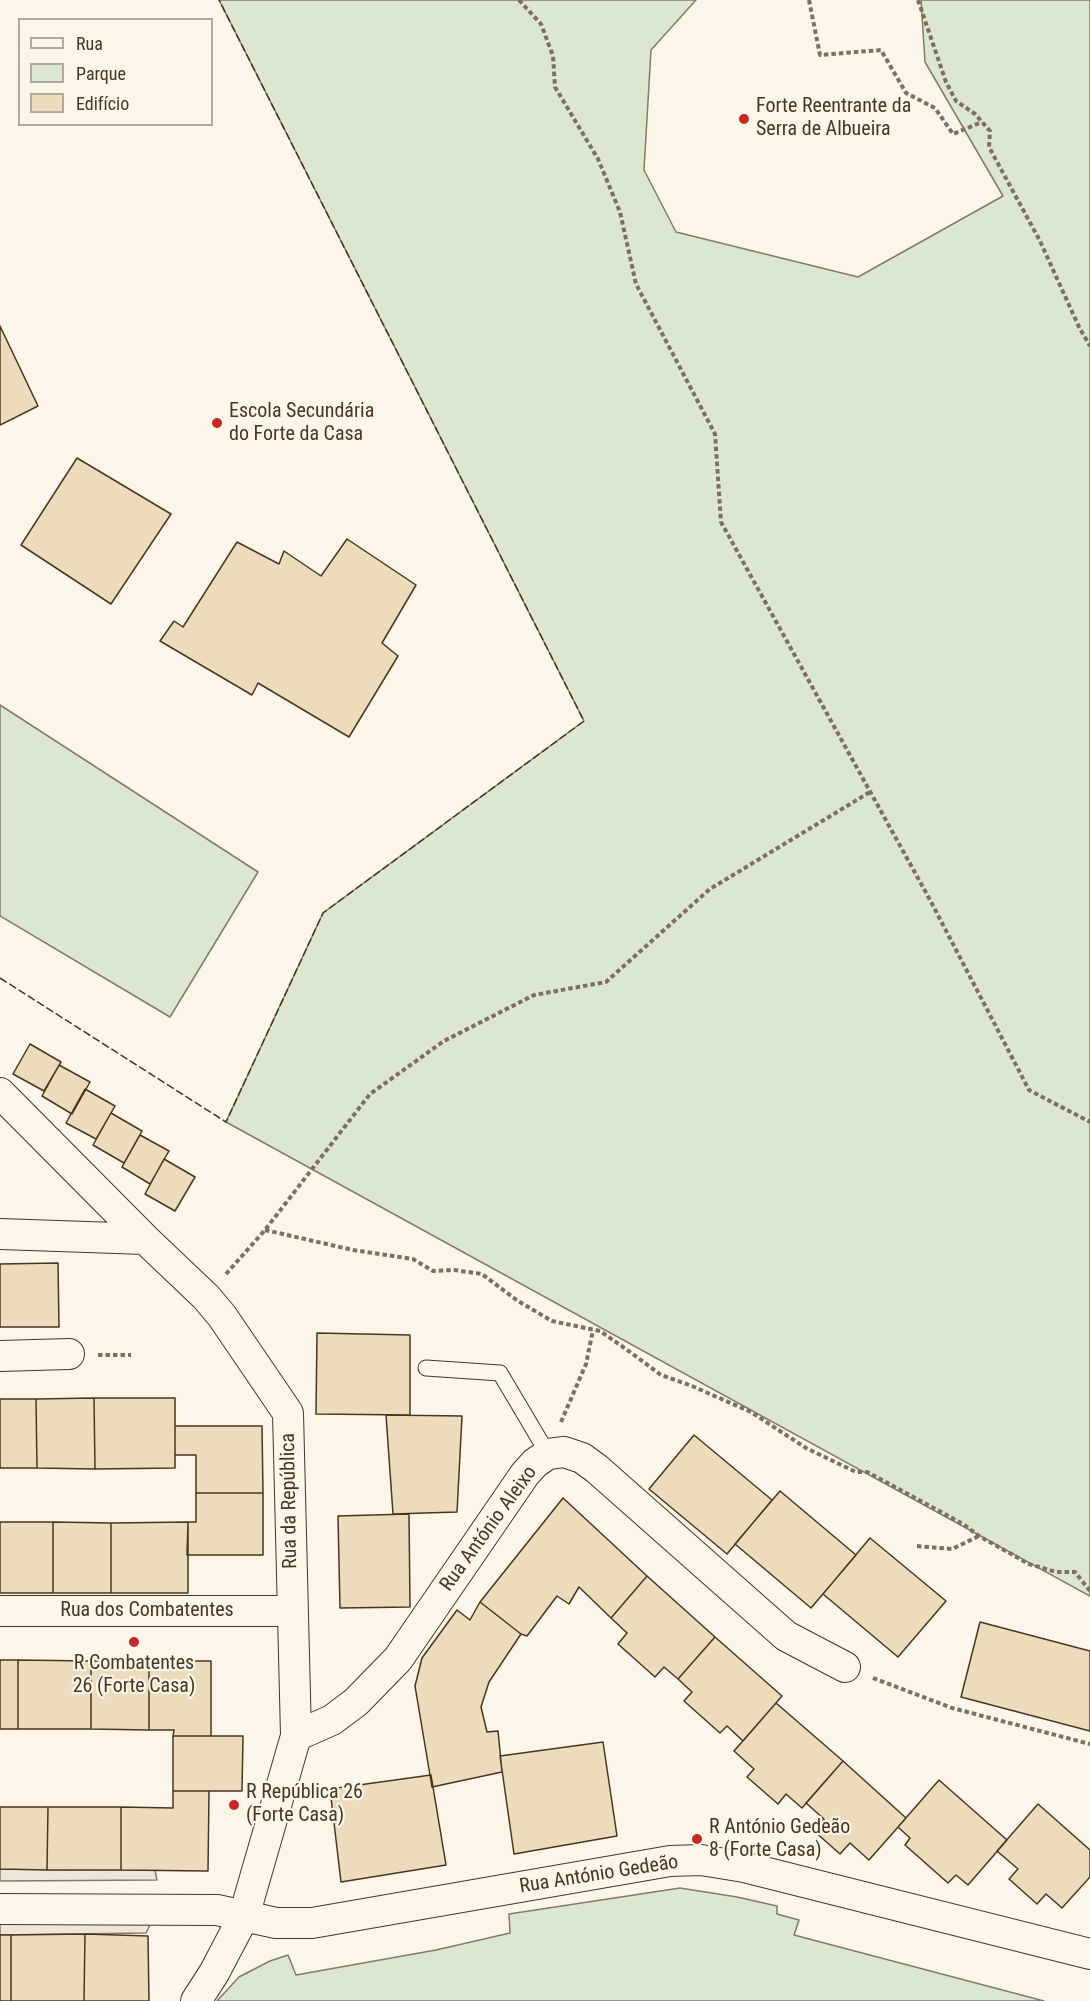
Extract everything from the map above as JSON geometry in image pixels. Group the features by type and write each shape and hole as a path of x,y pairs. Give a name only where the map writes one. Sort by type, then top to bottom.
{"street":[{"name":"Rua da República","path":"0,1093 206,1297 222,1316 288,1413 296,1736 244,1916 214,1973 196,2001"},
{"path":"0,1234 145,1239"},
{"path":"0,1356 69,1354"},
{"name":"Rua António Aleixo","path":"296,1736 332,1720 356,1702 398,1659 525,1474 548,1454 564,1452 582,1458 597,1469 786,1636 845,1668"},
{"name":"Rua dos Combatentes","path":"0,1611 293,1611"},
{"name":"Rua António Gedeão","path":"0,1909 217,1910 276,1923 312,1923 670,1861 700,1860 744,1867 1090,1954"}],"lane":[{"path":"426,1368 500,1373 548,1454"}],"path":[{"path":"519,0 541,24 553,56 555,87 598,159 620,212 636,284 715,434 721,522 929,898 1029,1090 1090,1122"},
{"path":"809,0 819,55 880,50 906,93 935,108 953,134 982,122"},
{"path":"918,0 946,82 956,101 975,114 990,131 989,147 1040,241 1078,327 1090,346"},
{"path":"206,1297 266,1230 370,1094 444,1041 534,995 606,982 710,889 870,792"},
{"path":"266,1230 353,1250 413,1259 433,1271 454,1270 482,1274 518,1301 552,1321 600,1331 661,1376 692,1386 751,1412 807,1448 856,1472 867,1472 963,1524 979,1536 1029,1564 1056,1572 1076,1572 1090,1591"},
{"path":"548,1454 577,1380 586,1364 593,1330"},
{"path":"917,1546 952,1549 979,1536"},
{"path":"845,1668 952,1708 1090,1744"}],"green space":[{"path":"219,0 696,0 651,50 644,170 676,232 858,277 1003,196 925,62 921,0 1090,0 1090,1596 226,1122 323,913 584,721"},
{"path":"0,705 258,872 170,1017 0,916"},
{"path":"680,1888 777,1906 777,1914 799,1920 794,1935 1044,2001 217,2001 239,1977 270,1961 288,1955 296,1975 436,1950 510,1933 509,1914"}],"shaded area":[{"path":"0,1869 155,1870 157,1880 0,1881"},
{"path":"152,1921 146,1933 0,1935 0,1922"}],"building":[{"path":"0,326 38,406 0,425"},
{"path":"77,458 171,514 111,604 21,545"},
{"path":"347,539 416,585 382,643 398,656 349,737 258,683 252,695 160,641 174,621 183,627 237,542 279,564 284,551 321,576"},
{"path":"30,1044 61,1062 44,1091 13,1074"},
{"path":"59,1065 90,1082 72,1114 42,1096"},
{"path":"85,1089 115,1106 96,1139 66,1123"},
{"path":"111,1113 142,1131 124,1163 93,1145"},
{"path":"140,1135 169,1151 150,1184 122,1167"},
{"path":"164,1159 195,1177 175,1211 145,1194"},
{"path":"58,1263 59,1327 0,1327 0,1264"},
{"path":"317,1333 410,1335 410,1415 316,1414"},
{"path":"94,1398 95,1469 37,1468 36,1399"},
{"path":"94,1398 175,1398 175,1468 95,1469"},
{"path":"0,1399 36,1399 37,1468 0,1468"},
{"path":"386,1415 462,1416 457,1512 393,1514"},
{"path":"175,1426 262,1426 263,1493 196,1493 196,1455 175,1455"},
{"path":"694,1435 772,1500 727,1554 649,1489"},
{"path":"780,1491 856,1555 811,1608 735,1544"},
{"path":"196,1493 263,1493 263,1555 187,1555 188,1522 196,1522"},
{"path":"563,1498 647,1576 611,1618 579,1587 569,1604 557,1596 527,1636 521,1634 480,1602"},
{"path":"409,1514 410,1607 340,1608 338,1516"},
{"path":"0,1522 53,1522 53,1593 0,1593"},
{"path":"53,1522 111,1523 111,1593 53,1593"},
{"path":"188,1522 188,1593 111,1593 111,1523"},
{"path":"870,1538 946,1601 898,1657 823,1594"},
{"path":"647,1576 715,1637 678,1679 664,1667 655,1677 618,1644 627,1633 611,1618"},
{"path":"480,1602 521,1634 489,1682 481,1707 487,1732 498,1731 502,1772 432,1787 415,1686 422,1658 457,1610 470,1620"},
{"path":"980,1622 1090,1651 1090,1731 961,1697"},
{"path":"715,1637 782,1696 743,1741 727,1726 720,1733 684,1701 692,1692 678,1679"},
{"path":"0,1660 18,1660 18,1729 0,1729"},
{"path":"18,1660 91,1661 91,1729 18,1729"},
{"path":"91,1661 149,1661 149,1730 91,1729"},
{"path":"149,1661 211,1661 211,1736 173,1736 174,1730 149,1730"},
{"path":"776,1703 843,1761 802,1808 786,1794 778,1804 747,1777 754,1769 734,1751"},
{"path":"173,1736 243,1736 242,1791 173,1791"},
{"path":"603,1742 617,1836 514,1854 500,1756"},
{"path":"843,1761 906,1818 869,1860 850,1843 840,1854 814,1831 824,1819 806,1803"},
{"path":"431,1775 446,1865 341,1882 330,1789"},
{"path":"939,1780 1007,1840 968,1885 956,1875 948,1883 905,1845 910,1838 898,1827"},
{"path":"173,1791 209,1791 208,1871 121,1870 121,1807 173,1808"},
{"path":"1038,1804 1090,1850 1090,1877 1062,1908 1046,1894 1037,1904 1009,1879 1018,1869 997,1851"},
{"path":"0,1807 48,1807 47,1870 0,1869"},
{"path":"48,1807 121,1807 121,1870 47,1870"},
{"path":"85,1934 148,1936 149,2001 84,2001"},
{"path":"85,1934 84,2001 11,2001 11,1935"},
{"path":"0,1935 11,1935 11,2001 0,2001"}],"fence":[{"path":"0,978 226,1122 323,913 584,721 219,0"}],"place":[{"name":"Forte Reentrante da Serra de Albueira","path":"744,119"},
{"name":"Escola Secundária do Forte da Casa","path":"217,423"},
{"name":"R Combatentes 26 (Forte Casa)","path":"134,1642"},
{"name":"R República 26 (Forte Casa)","path":"234,1805"},
{"name":"R António Gedeão 8 (Forte Casa)","path":"697,1839"}]}
